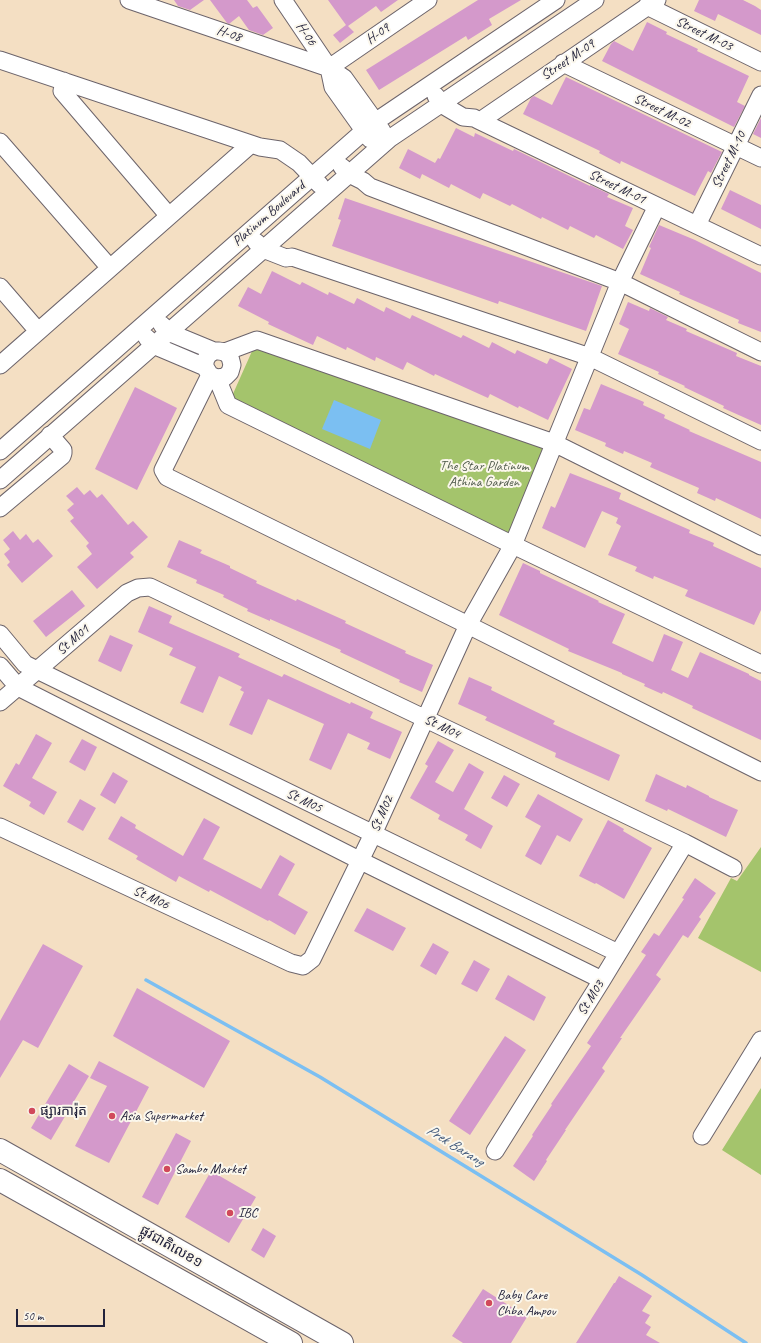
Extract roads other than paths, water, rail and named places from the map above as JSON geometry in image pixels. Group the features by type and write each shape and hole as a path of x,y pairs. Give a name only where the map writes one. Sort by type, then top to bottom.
{"highway":[{"name":"ផ្លូវជាតិលេខ១","path":"0,1150 342,1343"},
{"name":"ផ្លូវជាតិលេខ១","path":"0,1180 290,1343"},
{"path":"208,1296 219,1274"}],"street":[{"name":"H-08","path":"129,0 163,6 329,68"},
{"name":"H-06","path":"283,0 329,68"},
{"name":"H-09","path":"329,68 428,0"},
{"name":"Platinum Boulevard","path":"0,451 370,126 556,0"},
{"name":"Platinum Boulevard","path":"0,480 383,144 595,0"},
{"name":"Street M-03","path":"652,3 761,62"},
{"name":"Street M-09","path":"477,119 652,3"},
{"path":"0,60 256,145 274,160 307,180 322,197"},
{"name":"Street M-02","path":"563,63 761,158"},
{"path":"329,68 333,88 370,126 383,144"},
{"path":"64,82 62,91 169,216"},
{"path":"433,83 445,102"},
{"name":"Street M-10","path":"697,225 761,95"},
{"name":"Street M-01","path":"445,102 463,117 477,119 761,256"},
{"path":"0,142 110,268"},
{"path":"0,364 169,216 256,145"},
{"path":"330,160 345,177 358,187 370,187 620,282 761,352"},
{"name":"St M02","path":"303,966 312,959 361,861 453,656 468,625 513,545 620,282 657,206"},
{"path":"251,230 265,247 288,253 292,257 590,357 761,441"},
{"path":"0,287 38,331"},
{"path":"139,329 153,345 211,374 225,377 230,372 232,364 230,357 168,332 154,315"},
{"path":"761,546 554,444 257,340 208,355 205,361 228,405 513,545 761,664"},
{"path":"211,374 163,470 167,477 468,625 761,772"},
{"path":"0,508 62,456 63,450 50,435"},
{"name":"St M01","path":"0,702 127,593 138,588 150,587"},
{"name":"St M04","path":"150,587 685,843 733,868"},
{"name":"St M05","path":"0,634 25,664 618,953"},
{"name":"St M05","path":"0,666 18,687 361,861 602,980"},
{"name":"St M06","path":"0,826 291,964 303,966"},
{"name":"St M03","path":"495,1151 602,980 685,843"},
{"path":"702,1136 761,1040"}],"water":[{"path":"334,400 381,420 370,449 322,429"}],"waterway":[{"name":"Prek Barang","path":"146,980 320,1077 642,1275 746,1343"}],"place":[{"name":"ផ្សារការ៉ុត","path":"32,1111"},
{"name":"Asia Supermarket","path":"112,1116"},
{"name":"Sambo Market","path":"167,1169"},
{"name":"IBC","path":"230,1213"},
{"name":"Baby Care Chba Ampov","path":"489,1303"}],"park label":[{"name":"The Star Platinum Athina Garden","path":"484,474"}]}
